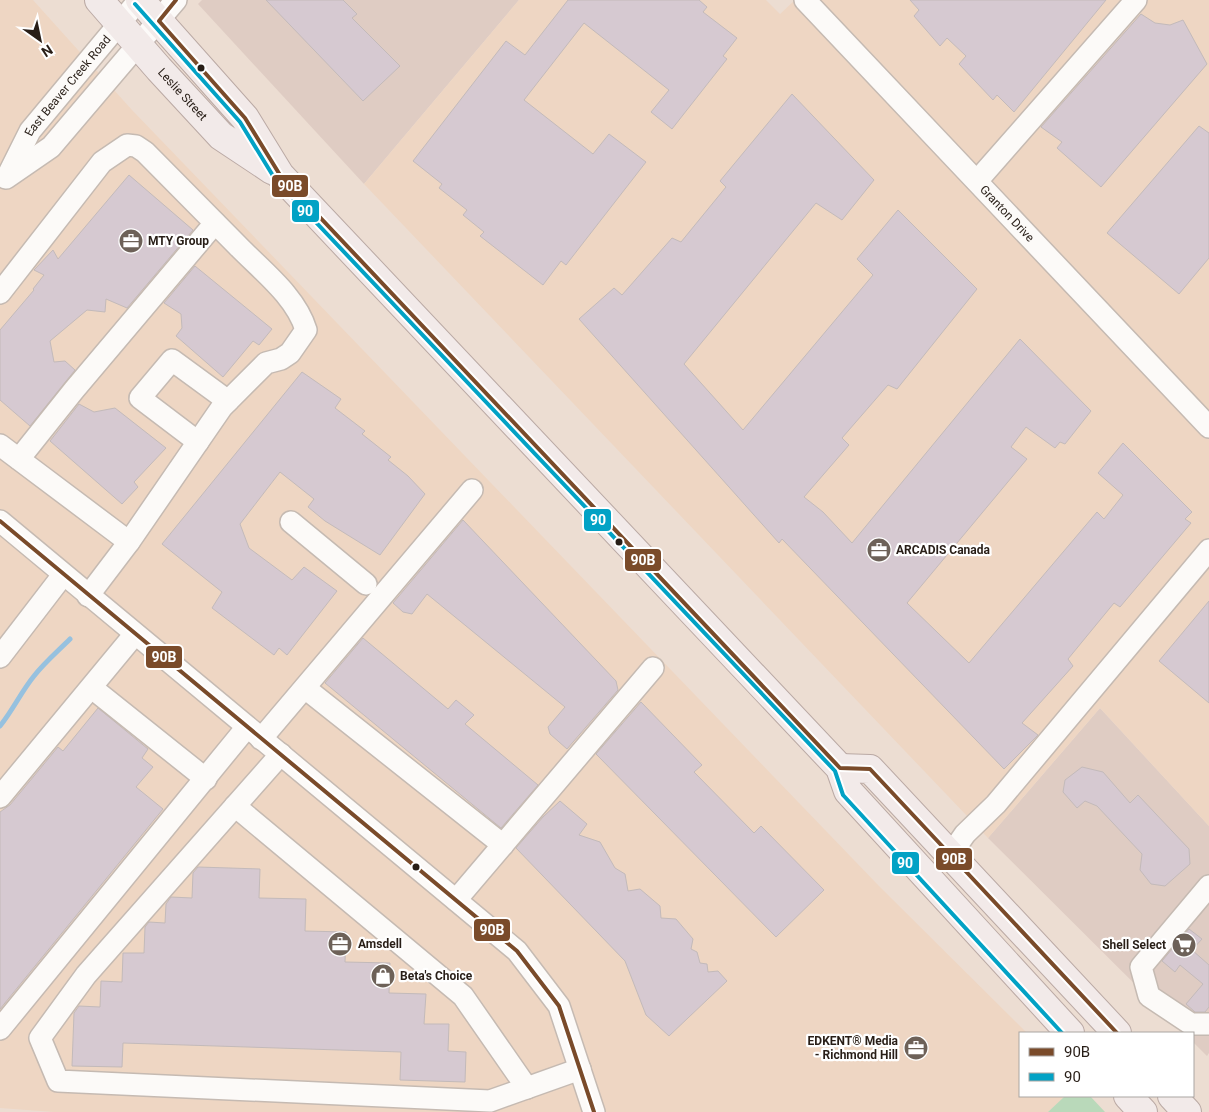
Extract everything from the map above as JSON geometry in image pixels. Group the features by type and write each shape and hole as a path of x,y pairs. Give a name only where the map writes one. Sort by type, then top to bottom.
{"main road":[{"name":"Leslie Street","path":"99,0 221,136 280,175"},
{"name":"Leslie Street","path":"140,0 245,118 280,175 840,768 848,791 1069,1032"},
{"path":"840,768 870,768 1116,1032"},
{"path":"1129,1097 1143,1112"},
{"path":"1173,1097 1187,1112"}],"street":[{"name":"East Beaver Creek Road","path":"3,182 30,131 140,0"},
{"name":"East Beaver Creek Road","path":"3,182 51,147 176,0"},
{"path":"977,181 1136,0"},
{"name":"Granton Drive","path":"819,5 977,181 1209,427"},
{"path":"3,283 102,162 127,145 136,146 145,152 293,304 302,317 306,330 290,353 281,359 266,363 228,401 129,542 88,596"},
{"path":"129,542 7,456 74,390 215,223"},
{"path":"198,442 140,398 172,360 228,401"},
{"path":"0,1029 206,779 305,688 472,490"},
{"path":"0,521 517,951 559,1006 594,1112"},
{"path":"291,522 366,584"},
{"path":"951,854 965,834 996,804 1209,550"},
{"path":"0,657 64,575"},
{"path":"0,797 92,688 134,634"},
{"path":"456,900 653,668"},
{"path":"92,688 206,779"},
{"path":"305,688 503,845"},
{"path":"280,754 86,975 40,1038 58,1081 490,1101 580,1069"},
{"path":"236,806 463,996 528,1088"},
{"path":"1209,886 1141,967 1149,996 1191,1024 1209,1024"}],"shaded area":[{"path":"0,0 33,0 132,110 879,886 1026,1032 1019,1032 1019,1097 1064,1097 1048,1112 54,1112 0,1108"},
{"path":"202,0 519,0 364,184 198,4"},
{"path":"519,0 766,0 780,14 795,0 1209,0 1209,826 1100,708 988,838 364,184"},
{"path":"1100,708 1209,826 1209,1053 1207,1056 1194,1043 1194,1032 1183,1032 988,838"}],"green space":[{"path":"1064,1097 1091,1097 1105,1112 1048,1112"}],"building":[{"path":"266,0 343,0 357,14 352,18 400,66 363,101"},
{"path":"568,0 699,0 707,7 703,12 737,38 723,56 727,59 672,129 651,112 669,90 584,23 524,100 593,154 609,134 646,162 566,265 561,261 543,285 480,236 484,232 463,215 467,210 439,188 442,184 413,161 506,41 525,55"},
{"path":"910,0 1106,0 1014,112 997,95 993,100 959,64 966,56 947,38 940,46 914,16 919,10"},
{"path":"1141,14 1155,23 1170,25 1183,20 1207,64 1101,187 1057,148 1062,142 1041,127"},
{"path":"792,94 874,180 842,220 816,203 684,364 743,430 873,275 857,259 898,210 977,289 897,389 888,385 842,438 849,445 804,497 823,512 852,543 1020,339 1091,411 1065,444 1060,442 1055,448 1026,427 1011,447 1027,459 907,603 969,663 1097,512 1104,519 1123,495 1098,473 1123,443 1192,512 1185,519 1191,523 1120,607 1114,603 1068,659 1073,666 1022,723 1038,735 1004,769 782,539 779,543 579,319 614,288 622,295 672,238 681,242 726,187 720,181"},
{"path":"1199,126 1209,133 1209,258 1179,294 1107,233"},
{"name":"MTY Group","path":"129,175 193,230 127,308 106,299 105,312 87,310 50,341 54,362 65,361 75,370 30,426 0,400 0,330 34,290 44,275 34,270 53,250 58,259"},
{"path":"195,266 272,329 259,345 253,341 223,377 176,336 182,328 181,314 164,303"},
{"path":"302,372 341,399 335,408 365,431 362,434 391,457 388,460 408,476 425,494 380,555 325,521 308,507 314,499 280,472 240,524 249,548 292,580 304,567 337,591 287,655 279,648 274,655 212,608 222,592 162,544"},
{"path":"79,404 94,412 115,408 166,448 134,482 138,487 122,504 50,441"},
{"path":"463,520 616,681 618,690 567,749 550,734 548,727 565,707 427,594 412,614 403,612 393,603"},
{"path":"1209,601 1209,703 1159,661"},
{"path":"363,638 448,709 456,700 474,715 465,724 538,785 501,828 325,683"},
{"path":"641,702 702,765 694,772 754,833 761,826 824,890 776,937 596,754"},
{"path":"98,708 148,749 142,758 153,767 136,787 163,809 0,1009 0,812 10,805 58,747 63,751"},
{"path":"1082,767 1103,772 1130,803 1138,795 1189,849 1190,864 1165,886 1151,884 1140,870 1142,854 1097,806 1085,801 1077,808 1063,792 1065,780"},
{"path":"560,801 587,824 579,835 600,842 615,868 625,874 628,891 640,889 660,906 661,918 676,919 693,939 691,949 697,952 700,963 707,964 708,972 718,971 727,981 669,1036 646,1015 625,961 516,848"},
{"path":"198,867 260,869 259,898 306,899 305,931 346,932 345,962 390,963 389,993 426,994 424,1024 449,1024 448,1051 466,1052 465,1082 400,1080 401,1052 123,1043 122,1067 72,1066 74,1013 79,1006 100,1007 101,981 122,982 123,953 144,953 145,927 149,922 165,923 166,904 171,897 192,898 193,873"},
{"path":"1189,929 1202,939 1192,950 1209,965 1209,1007 1205,1012 1195,1012 1186,1004 1203,984 1180,965 1175,972 1162,961"}],"waterway":[{"path":"0,726 34,676 70,639"}],"transit line":[{"name":"90B","path":"176,0 159,21 245,118 280,175 840,768 870,769 1116,1032"},
{"name":"90","path":"135,4 240,122 275,179 835,771 843,795 1061,1032"},
{"name":"90B","path":"0,521 517,951 559,1006 594,1112"}],"place":[{"name":"MTY Group","path":"131,241"},
{"name":"ARCADIS Canada","path":"879,550"},
{"name":"Amsdell","path":"340,944"},
{"name":"Shell Select","path":"1184,945"},
{"name":"Beta's Choice","path":"383,976"},
{"name":"EDKENT® Media - Richmond Hill","path":"916,1048"}]}
